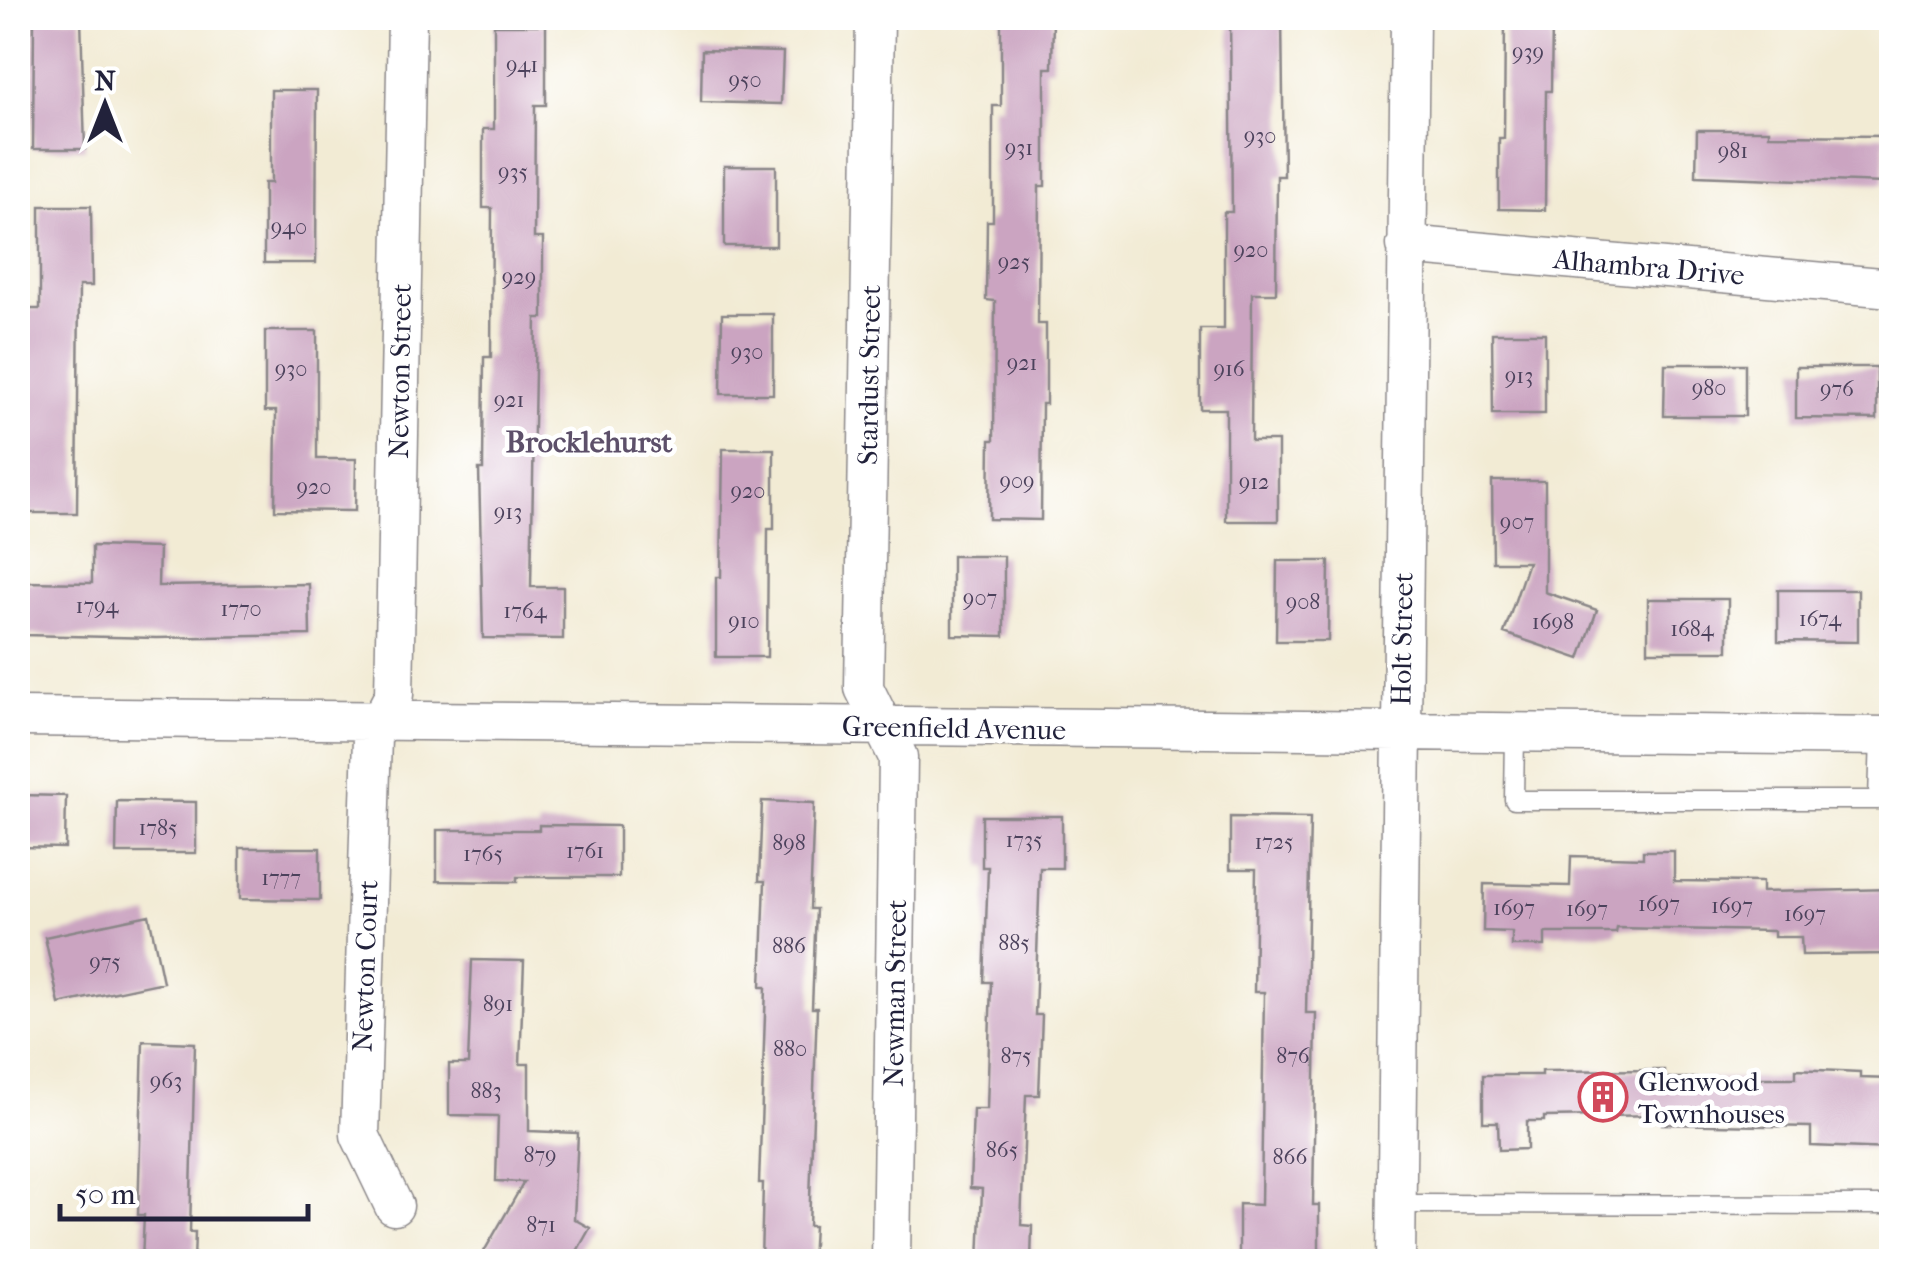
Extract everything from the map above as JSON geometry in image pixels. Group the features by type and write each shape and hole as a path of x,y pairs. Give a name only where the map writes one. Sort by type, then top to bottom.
{"street":[{"name":"Newton Street","path":"380,721 394,695 406,18"},
{"name":"Stardust Street","path":"875,18 864,688 884,728"},
{"name":"Holt Street","path":"1396,1262 1410,18"},
{"name":"Alhambra Drive","path":"1406,245 1892,288"},
{"name":"Greenfield Avenue","path":"18,718 1886,736"},
{"name":"Newton Court","path":"380,721 372,737 360,1135 394,1206"},
{"name":"Newman Street","path":"884,728 898,757 892,1262"}],"lane":[{"path":"1516,734 1514,800 1878,800 1886,736"},
{"path":"1396,1204 1892,1205"}],"building":[{"path":"34,18 81,18 85,149 33,149"},
{"path":"1001,18 1053,18 1052,68 1045,68 1045,186 1039,186 1038,324 1046,324 1041,520 989,519 995,301 986,300 987,221 993,221 993,106 1001,106"},
{"path":"1230,18 1282,18 1284,176 1277,176 1276,293 1252,293 1251,441 1278,441 1278,521 1226,521 1226,409 1200,409 1200,329 1224,329 1224,212 1232,212"},
{"path":"1505,19 1552,20 1551,91 1546,91 1545,210 1499,209"},
{"path":"494,25 546,25 546,105 535,105 534,238 543,238 543,318 536,318 531,587 563,587 563,639 483,638 479,469 483,469 484,357 491,357 492,208 483,208 483,129 494,129"},
{"path":"702,50 783,52 781,104 701,102"},
{"path":"271,90 317,90 316,263 264,263 264,183 271,183"},
{"path":"1697,130 1885,136 1884,183 1696,176"},
{"path":"724,166 776,166 776,246 724,246"},
{"path":"40,206 91,206 92,286 79,286 77,513 25,513 28,309 40,309"},
{"path":"722,314 773,314 773,394 721,394"},
{"path":"265,331 317,331 317,459 356,459 355,511 275,510 276,411 265,411"},
{"path":"1492,333 1545,333 1545,414 1493,414"},
{"path":"1665,364 1745,364 1745,416 1664,416"},
{"path":"1796,367 1877,367 1877,419 1796,418"},
{"path":"723,449 774,449 774,529 768,529 767,657 716,657"},
{"path":"1492,481 1545,481 1545,592 1597,610 1580,659 1504,633 1528,562 1493,562"},
{"path":"92,546 159,548 158,586 309,584 310,635 157,638 23,635 24,582 92,583"},
{"path":"952,556 1004,556 1004,636 952,635"},
{"path":"1277,561 1329,561 1328,641 1276,641"},
{"path":"1778,590 1858,590 1858,642 1778,641"},
{"path":"1648,599 1728,599 1728,651 1648,651"},
{"path":"18,795 66,796 65,848 18,847"},
{"path":"117,801 196,802 196,853 116,853"},
{"path":"762,801 814,803 810,909 816,909 812,1008 817,1008 809,1226 814,1226 812,1262 761,1262 763,1183 759,1183 766,987 761,987 765,881 759,881"},
{"path":"982,816 1062,816 1062,868 1040,868 1035,1015 1042,1015 1039,1095 1026,1095 1021,1225 1032,1226 1031,1262 979,1262 982,1189 970,1188 973,1109 987,1109 991,982 984,982 988,867 982,867"},
{"path":"1230,817 1310,818 1306,1013 1316,1013 1313,1205 1319,1205 1319,1256 1239,1256 1239,1204 1261,1205 1264,992 1254,992 1256,869 1230,869"},
{"path":"539,825 619,826 619,877 437,881 437,830 539,830"},
{"path":"240,848 320,848 320,900 240,899"},
{"path":"1643,851 1674,851 1674,881 1762,882 1762,892 1892,889 1892,954 1802,955 1801,937 1774,937 1774,931 1617,928 1616,933 1545,933 1545,946 1512,946 1512,932 1483,931 1484,884 1570,886 1571,856 1643,858"},
{"path":"149,915 163,982 59,1004 45,937"},
{"path":"472,960 524,961 520,1064 529,1064 529,1131 578,1133 574,1219 590,1228 571,1262 478,1262 524,1182 496,1181 498,1116 449,1115 449,1064 468,1064"},
{"path":"143,1041 195,1043 190,1232 195,1232 194,1262 142,1262 144,1215 138,1215"},
{"path":"1796,1069 1860,1072 1860,1078 1892,1079 1892,1149 1811,1146 1811,1127 1662,1124 1662,1115 1544,1117 1544,1121 1527,1121 1527,1149 1499,1150 1498,1122 1483,1122 1483,1075 1664,1070 1664,1078 1796,1078"}],"place":[{"name":"Glenwood Townhouses","path":"1603,1097"}],"district":[{"name":"Brocklehurst","path":"589,442"}]}
